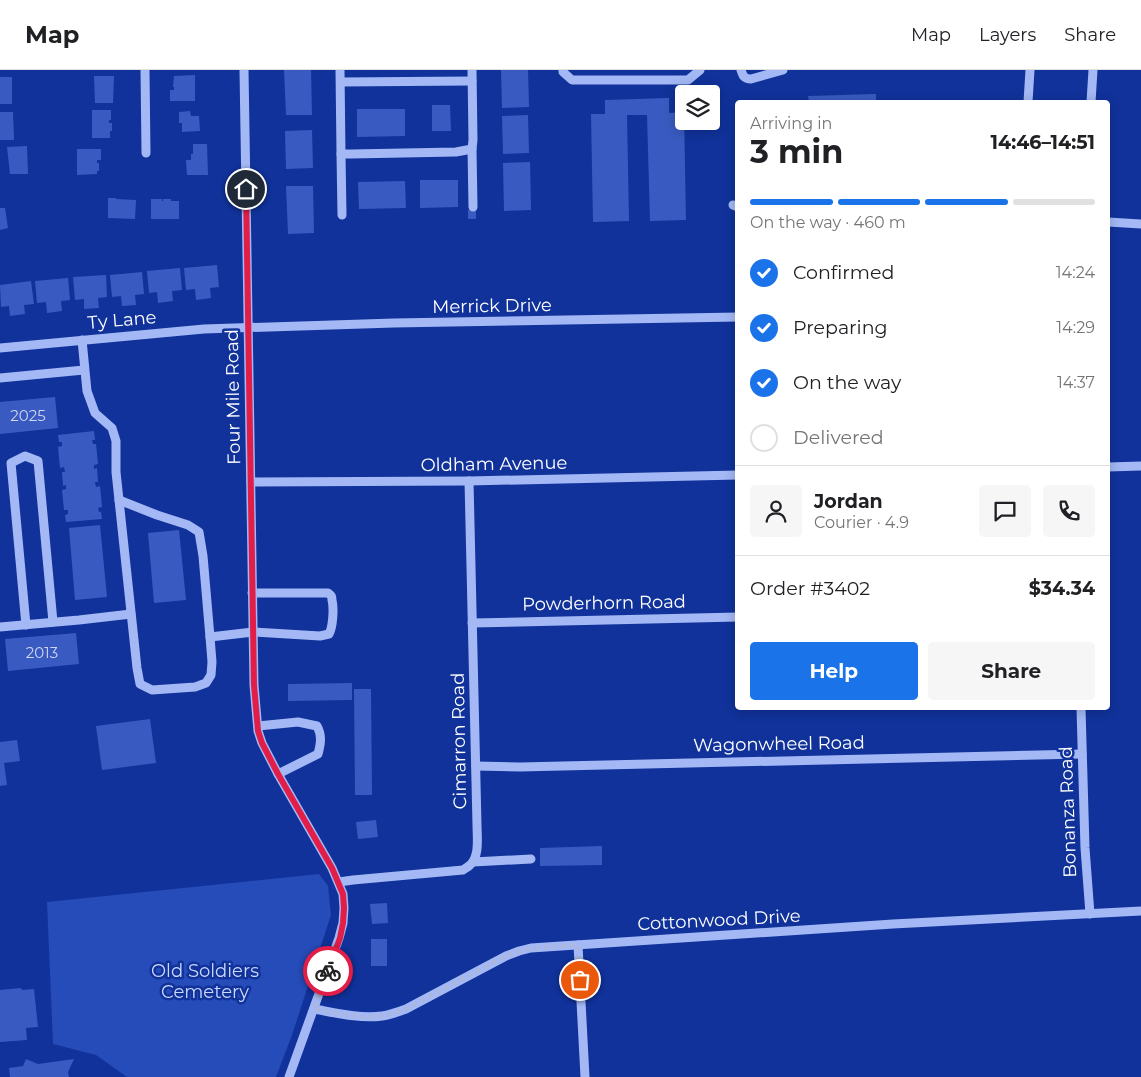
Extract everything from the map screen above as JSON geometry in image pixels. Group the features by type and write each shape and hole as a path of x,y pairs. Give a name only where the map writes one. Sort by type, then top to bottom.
{"street":[{"path":"145,70 146,152"},
{"name":"Four Mile Road","path":"244,70 252,593 254,685 258,726 262,743 332,868 339,882 344,901 343,923 337,946 288,1077"},
{"path":"340,70 342,215"},
{"path":"472,70 473,207"},
{"path":"563,70 572,80 688,80 700,70"},
{"path":"741,70 746,79 783,70"},
{"path":"1028,100 1030,70"},
{"path":"1091,100 1093,70"},
{"path":"341,82 472,81"},
{"path":"341,154 456,152 472,150"},
{"path":"1110,222 1141,224"},
{"name":"Merrick Drive","path":"247,327 735,317"},
{"name":"Ty Lane","path":"0,348 204,329 247,327"},
{"path":"82,340 87,391 95,412 112,428 116,441 116,472 131,614 137,668 140,684 152,690 195,687 206,682 211,675 212,662 203,556 199,532 188,525 119,500"},
{"path":"0,378 84,370"},
{"path":"26,625 11,462 24,456 38,461 54,622"},
{"path":"1110,467 1141,466"},
{"name":"Oldham Avenue","path":"251,482 469,481 735,476"},
{"name":"Cimarron Road","path":"469,481 477,848 473,862"},
{"path":"210,637 253,632 320,636 329,634 332,629 332,600 328,592 252,593"},
{"path":"0,627 131,614"},
{"name":"Powderhorn Road","path":"472,623 735,617"},
{"name":"Bonanza Road","path":"1081,710 1085,848 1090,914"},
{"path":"258,726 298,722 317,726 320,732 321,744 318,754 278,774"},
{"name":"Wagonwheel Road","path":"476,766 1082,754"},
{"path":"339,882 463,870 473,862 531,859"},
{"name":"Cottonwood Drive","path":"314,1009 370,1016 394,1014 518,951 544,947 893,924 1141,911"},
{"path":"578,945 585,1077"}],"green space":[{"name":"Old Soldiers Cemetery","path":"319,874 328,886 331,915 292,1035 276,1077 127,1077 96,1055 53,1044 47,902"}],"building":[{"path":"284,70 311,70 312,115 286,115"},
{"path":"501,70 528,70 529,107 502,108"},
{"path":"195,75 195,101 170,101 170,90 174,90 174,76"},
{"path":"94,76 114,76 113,103 95,103"},
{"path":"0,77 12,77 12,104 0,104"},
{"path":"876,94 876,100 809,100 808,96"},
{"path":"669,98 669,113 675,113 675,130 684,130 686,220 650,221 647,115 627,115 629,221 593,222 591,114 605,114 605,100"},
{"path":"432,105 450,105 451,131 432,131"},
{"path":"357,109 405,109 405,136 357,137"},
{"path":"92,110 111,110 111,120 109,120 109,123 112,123 112,131 110,131 110,138 92,138"},
{"path":"190,111 191,116 199,116 200,131 182,132 182,123 179,123 179,112"},
{"path":"0,112 13,112 14,140 0,140"},
{"path":"528,115 529,153 503,154 502,116"},
{"path":"312,130 313,168 286,169 285,131"},
{"path":"193,144 207,144 208,175 187,175 186,160 191,160"},
{"path":"27,146 28,174 10,174 7,147"},
{"path":"77,149 101,149 101,160 97,160 99,171 97,171 97,174 77,175"},
{"path":"530,162 531,210 504,211 503,163"},
{"path":"420,180 458,180 458,207 420,208"},
{"path":"405,181 406,208 359,209 358,182"},
{"path":"286,186 313,186 314,233 288,234"},
{"path":"108,198 136,200 135,219 108,218"},
{"path":"151,199 179,201 179,219 151,219"},
{"path":"0,208 5,208 8,228 0,230"},
{"path":"468,210 476,210 476,219 468,219"},
{"path":"217,265 219,287 210,288 211,298 196,300 195,289 186,290 184,268"},
{"path":"180,268 182,290 172,291 173,301 158,303 157,292 149,293 147,271"},
{"path":"142,272 144,294 135,295 136,305 122,306 121,296 112,297 110,275"},
{"path":"106,275 107,297 98,298 99,308 84,309 84,299 75,300 73,277"},
{"path":"68,278 70,300 61,301 62,311 47,313 46,302 37,303 35,281"},
{"path":"31,281 34,304 24,305 25,314 10,316 9,306 1,307 0,285"},
{"path":"55,397 58,428 0,434 0,402"},
{"path":"94,431 95,440 92,440 93,444 96,444 98,464 94,465 94,469 97,468 98,482 95,482 96,487 100,486 102,507 98,508 102,519 66,522 65,515 68,514 68,510 64,510 62,490 66,489 66,485 63,486 62,472 65,472 64,467 60,468 58,447 62,446 62,442 59,442 58,435"},
{"path":"100,525 107,597 75,600 69,528"},
{"path":"179,530 186,600 154,603 148,533"},
{"path":"76,633 79,664 8,671 5,639"},
{"path":"352,683 352,700 288,701 288,684"},
{"path":"354,689 371,689 372,795 355,795"},
{"path":"150,719 156,763 102,770 96,726"},
{"path":"17,740 20,761 4,763 7,785 0,786 0,742"},
{"path":"376,820 378,837 358,839 356,822"},
{"path":"602,846 602,865 540,866 540,848"},
{"path":"387,903 388,923 372,924 370,904"},
{"path":"371,939 387,939 387,966 371,966"},
{"path":"21,988 22,990 34,989 38,1027 26,1028 27,1040 0,1042 0,990"},
{"path":"26,1059 38,1064 74,1059 68,1072 69,1077 10,1077 9,1068 23,1066"}],"way so far":[{"path":"328,971 314,1009 359,1016 394,1014 506,956 531,948 578,945 580,980"}],"route":[{"path":"246,189 255,709 258,731 268,756 332,868 343,894 343,923 340,938 328,971"}]}
